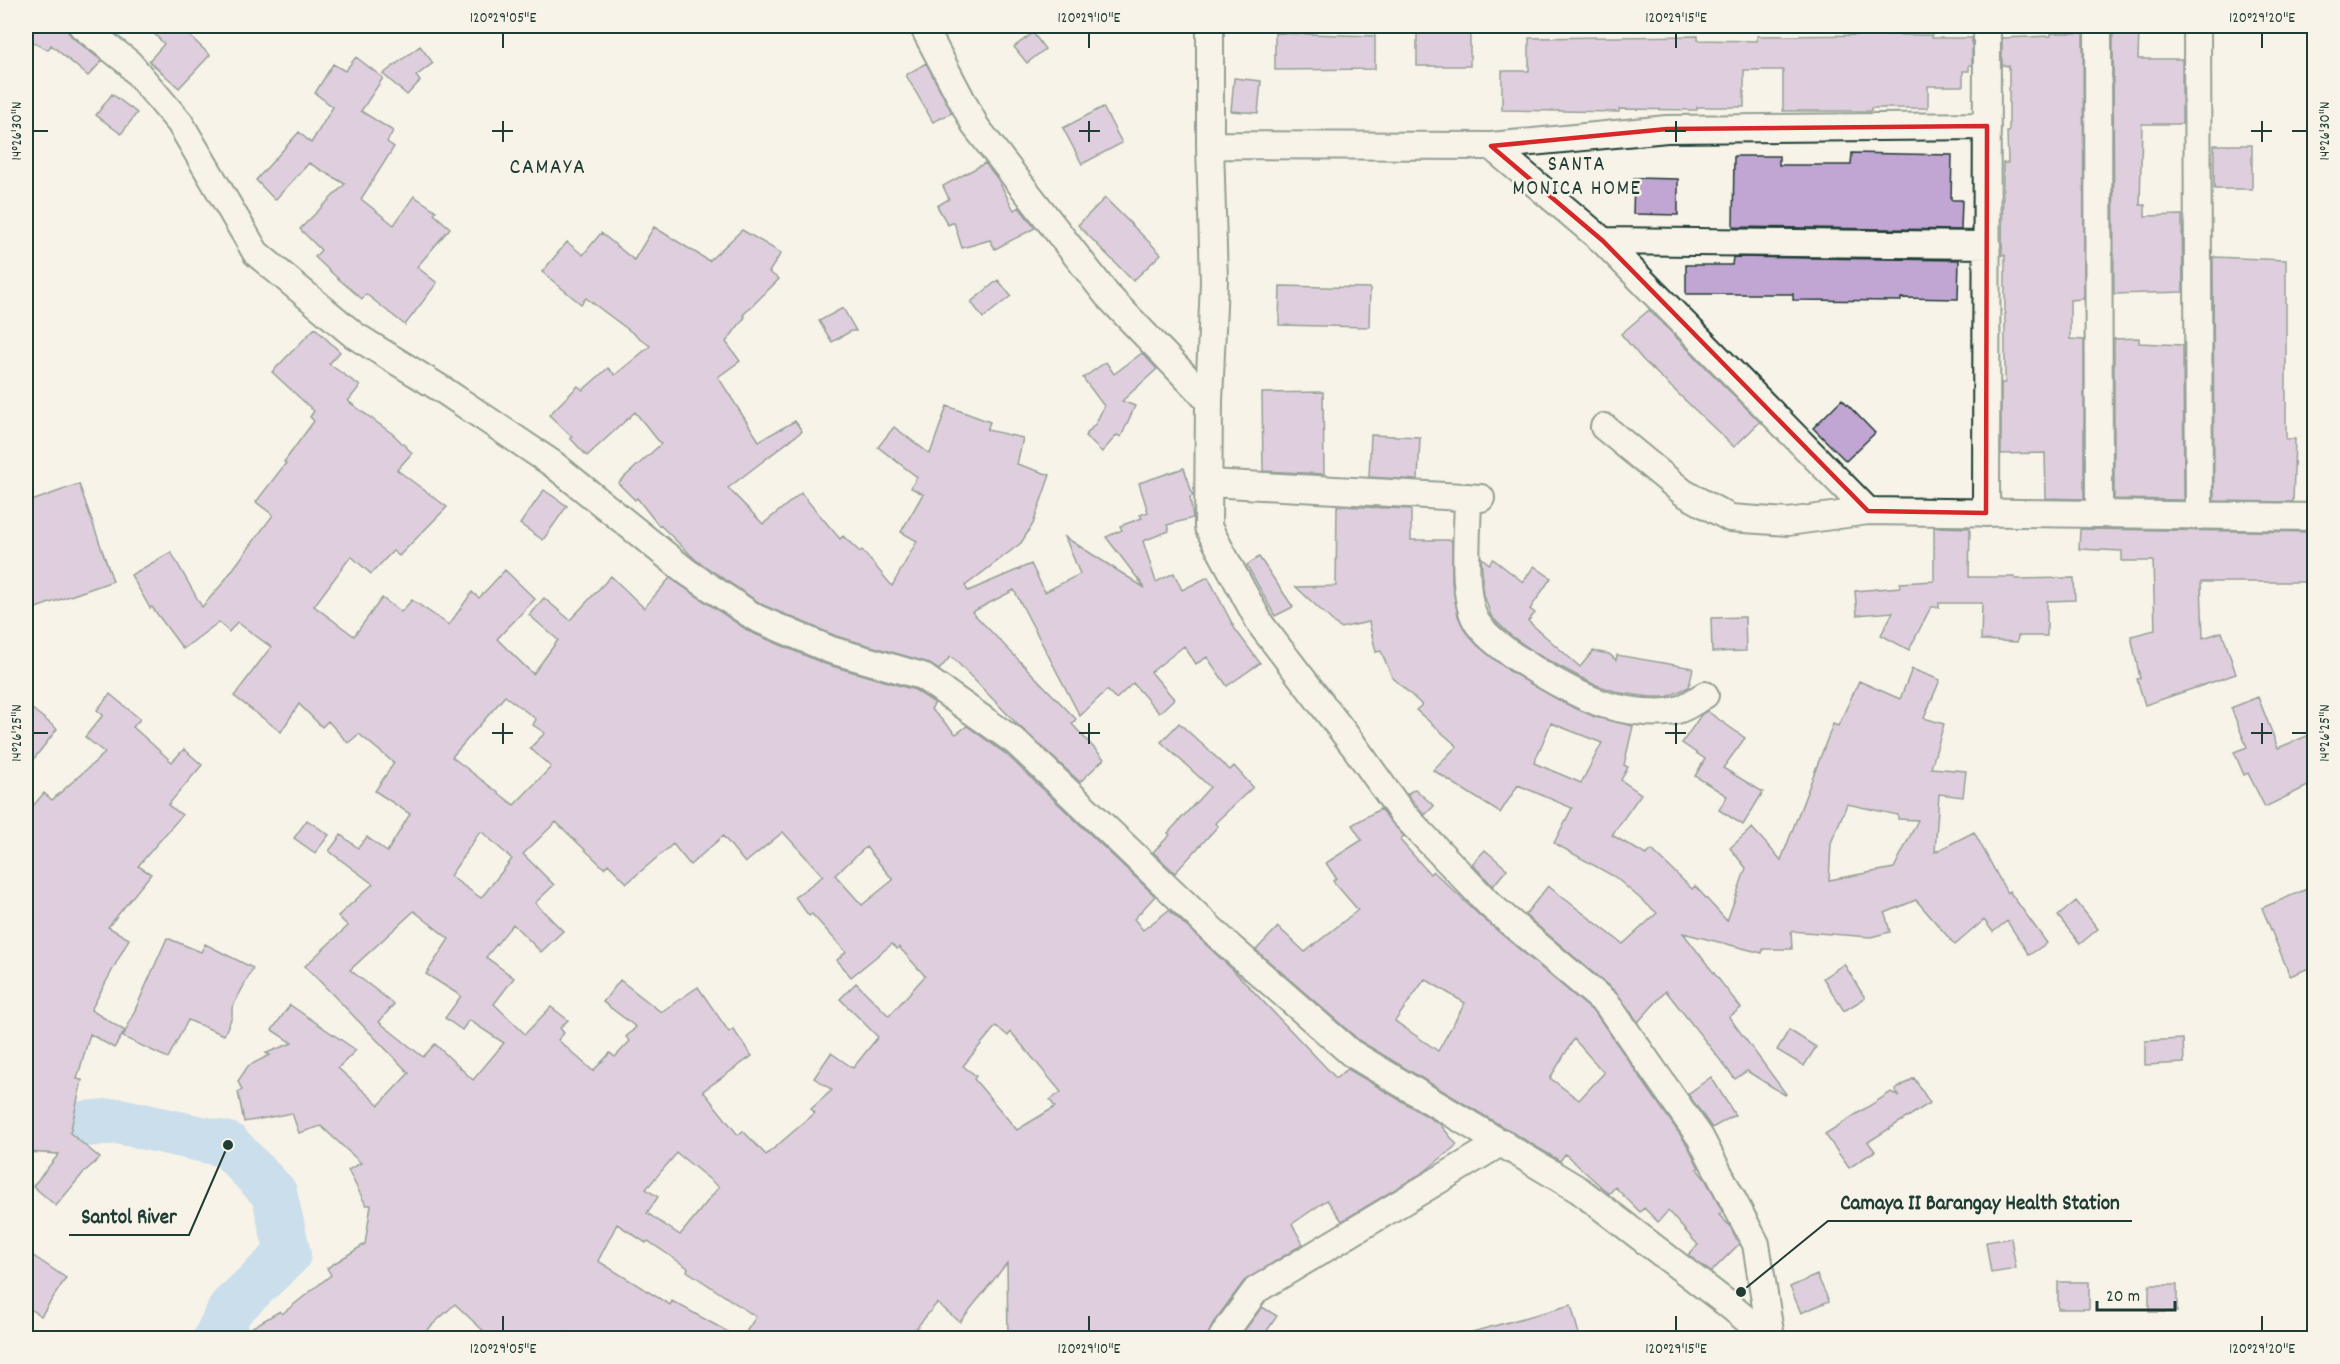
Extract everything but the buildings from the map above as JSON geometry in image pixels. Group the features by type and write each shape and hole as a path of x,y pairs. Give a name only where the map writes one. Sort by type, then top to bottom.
{"street":[{"path":"82,26 129,63 180,123 256,253 354,335 443,390 553,464 687,572 756,618 831,650 922,676 1017,743 1230,947 1351,1053 1579,1190 1770,1338"},
{"path":"923,26 976,127 1107,295 1209,401"},
{"path":"1210,26 1210,145 1214,281 1209,401 1208,527 1262,625 1402,813 1490,905 1607,1004 1700,1137 1756,1244 1770,1338"},
{"path":"1986,513 1987,26"},
{"path":"2098,26 2099,514"},
{"path":"2197,26 2199,516"},
{"path":"1210,145 1491,147 1667,129 1987,126"},
{"path":"1491,147 1603,241 1868,511"},
{"path":"1603,241 1987,245"},
{"path":"1604,427 1684,494 1730,518 1788,522 1868,511 2314,517"},
{"path":"1209,483 1474,498 1467,591 1477,623 1504,649 1564,686 1600,703 1636,712 1677,710 1705,695"},
{"path":"1222,1338 1256,1290 1502,1142"}],"highlighted area":[{"path":"1987,126 1986,513 1868,511 1603,241 1491,146 1667,129"}],"waterway":[{"path":"26,1129 119,1121 228,1145 274,1193 288,1254 231,1308 216,1338"}],"place":[{"name":"Santol River","path":"228,1145"},
{"name":"Camaya II Barangay Health Station","path":"1741,1292"}],"district":[{"name":"CAMAYA","path":"548,165"},
{"name":"SANTA MONICA HOME","path":"1577,175"}]}
